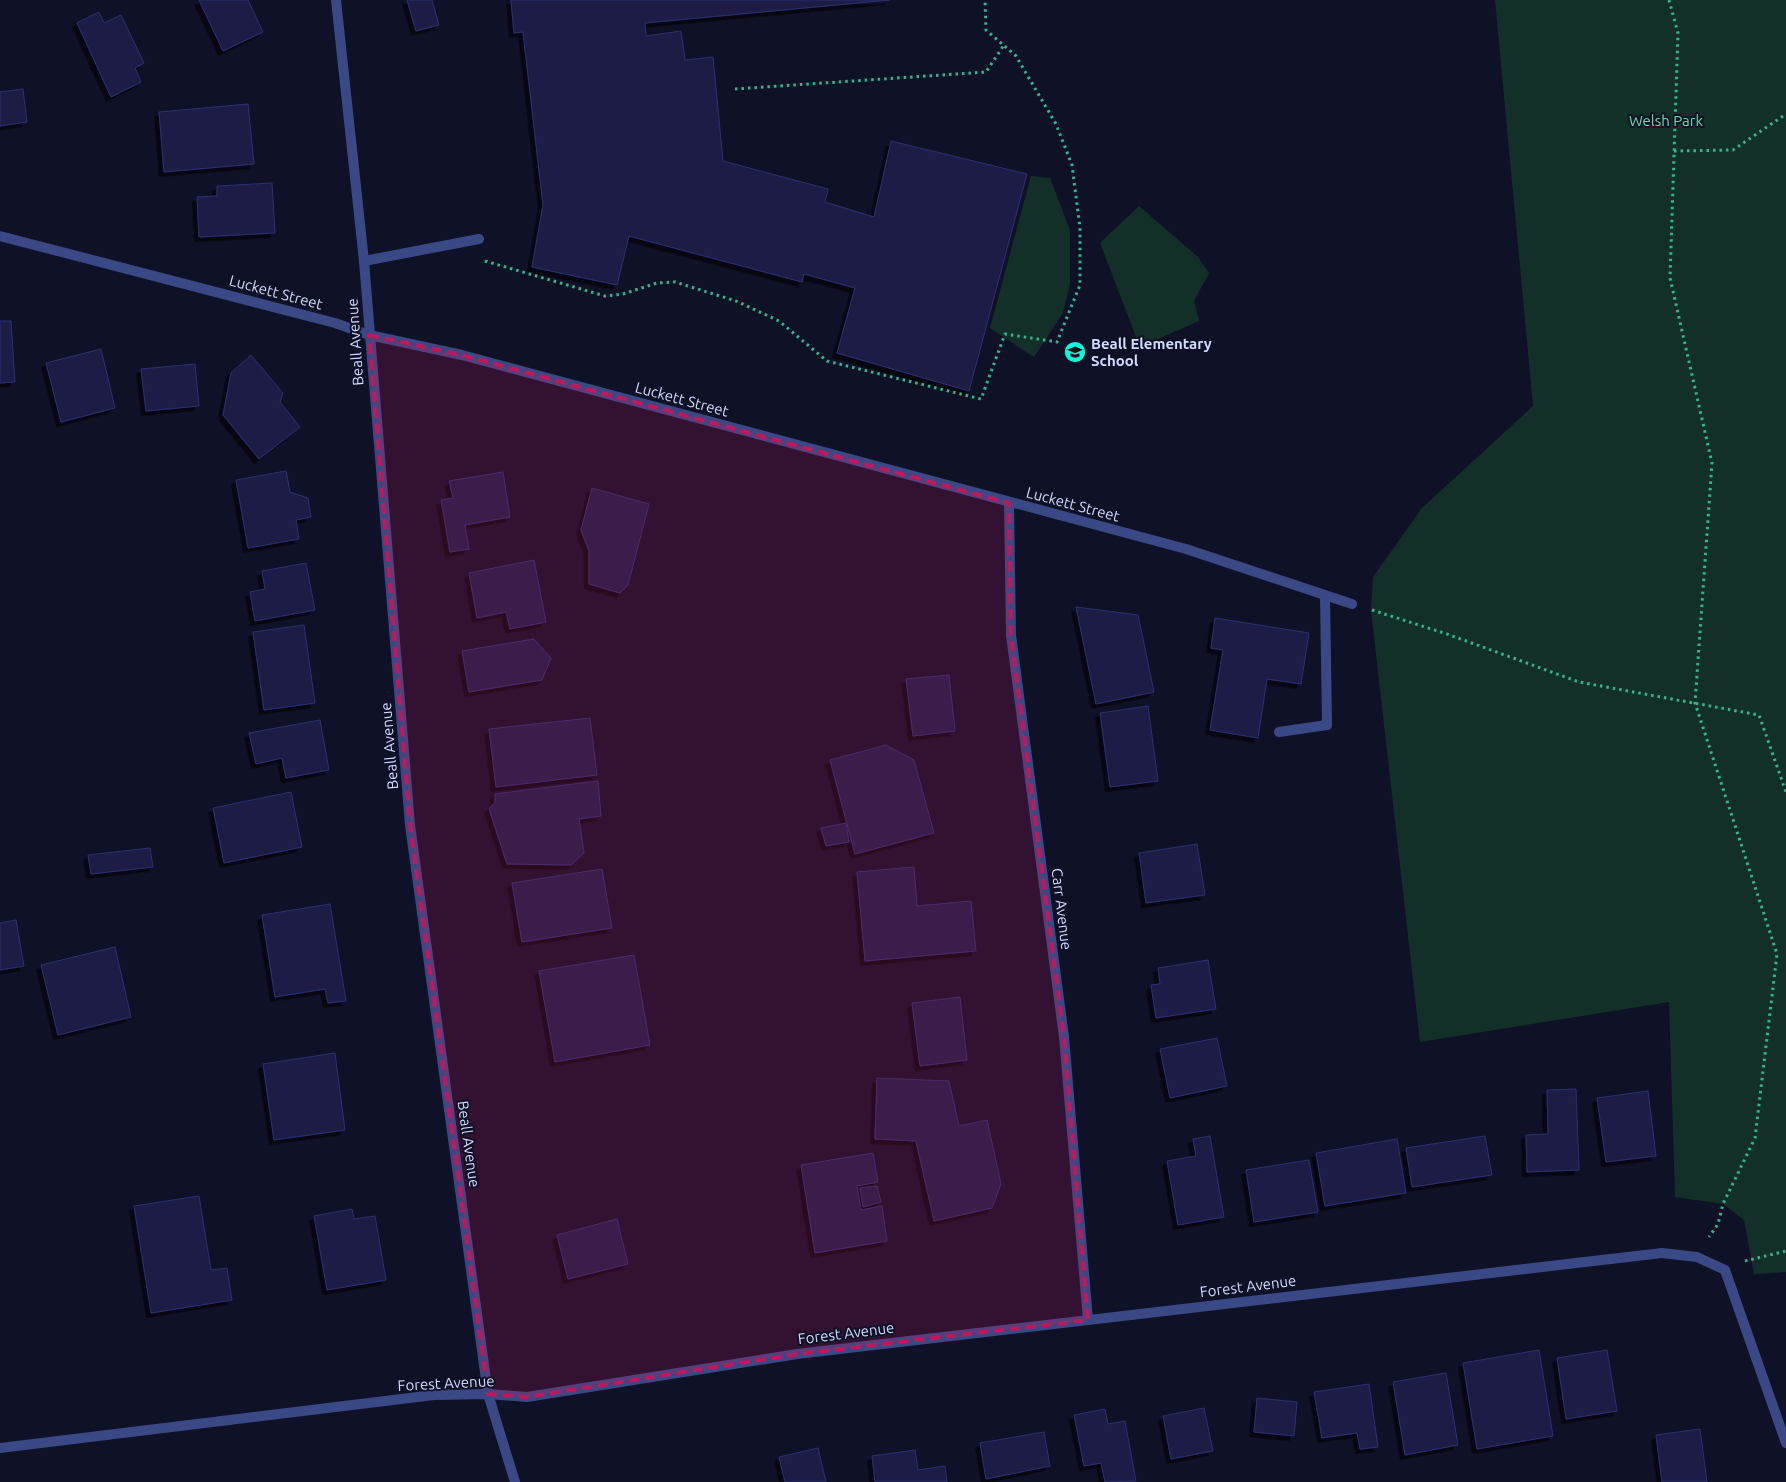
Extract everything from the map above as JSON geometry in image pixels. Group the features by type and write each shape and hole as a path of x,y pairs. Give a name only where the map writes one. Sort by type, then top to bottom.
{"street":[{"name":"Beall Avenue","path":"336,0 364,262 410,825 488,1394 515,1482"},
{"name":"Luckett Street","path":"0,236 335,322 369,335 472,358 1186,549 1352,604"},
{"path":"364,262 479,239"},
{"name":"Carr Avenue","path":"1009,502 1012,635 1064,1036 1088,1320"},
{"path":"1279,732 1328,725 1326,595"},
{"name":"Forest Avenue","path":"0,1448 434,1395 488,1394 527,1397 797,1354 1662,1254 1697,1257"},
{"path":"1697,1257 1725,1270 1786,1443"}],"path":[{"path":"476,258 503,268 605,296 623,294 657,283 675,282 736,301 779,321 827,361 982,399 1005,334 1057,342 1080,285 1080,228 1072,165 1056,124 1016,56 986,30 985,0"},
{"path":"1669,0 1678,33 1670,278 1712,463 1695,703 1777,954 1755,1138 1723,1204 1718,1224 1697,1257"},
{"path":"735,89 986,72 1004,46"},
{"path":"1674,151 1733,150 1786,114"},
{"path":"1352,604 1447,634 1579,682 1759,714 1786,792"},
{"path":"1725,1270 1751,1258 1786,1251"}],"highlighted area":[{"path":"369,335 462,355 1009,503 1011,635 1064,1037 1088,1320 797,1354 527,1397 488,1394 410,825"}],"green space":[{"name":"Welsh Park","path":"1495,0 1786,0 1786,1272 1754,1274 1744,1220 1723,1204 1675,1197 1669,1002 1420,1042 1371,610 1373,577 1422,508 1533,406"},
{"path":"1031,176 1050,178 1070,230 1070,284 1063,313 1034,357 990,328"},
{"path":"1139,206 1198,257 1209,273 1194,301 1199,321 1140,347 1100,243"}],"building":[{"path":"199,0 248,0 263,32 223,51"},
{"path":"407,0 432,0 439,25 416,31"},
{"path":"511,0 890,0 645,23 646,36 681,31 685,60 713,57 723,161 828,189 825,202 874,217 891,141 1027,174 969,391 837,353 855,288 804,274 802,282 629,236 617,285 532,267 543,205 523,32 514,33"},
{"path":"99,12 104,23 121,15 144,63 135,68 141,82 111,97 77,23"},
{"path":"23,89 27,122 0,126 0,92"},
{"path":"248,104 254,164 164,172 159,112"},
{"path":"272,183 275,233 199,237 197,197 217,196 217,186"},
{"path":"0,321 11,321 15,382 0,383"},
{"path":"101,349 115,408 61,422 46,363"},
{"path":"251,355 283,393 280,402 300,427 259,459 223,415 231,373"},
{"path":"195,364 199,406 146,411 141,369"},
{"path":"286,471 290,492 308,498 311,517 296,520 299,539 248,548 236,480"},
{"path":"503,472 510,517 465,525 469,549 450,552 441,500 453,498 449,481"},
{"path":"592,488 649,504 628,585 620,593 589,584 589,551 581,530"},
{"path":"534,560 546,622 510,629 506,612 477,618 469,573"},
{"path":"306,563 315,610 255,621 250,592 265,589 262,571"},
{"path":"1076,607 1138,615 1154,692 1096,704"},
{"path":"1215,618 1309,633 1301,684 1267,679 1258,738 1210,730 1223,650 1211,648"},
{"path":"304,625 315,703 264,710 253,632"},
{"path":"534,639 551,658 542,680 469,692 462,651"},
{"path":"949,675 955,731 913,736 906,679"},
{"path":"1148,706 1158,781 1110,787 1100,713"},
{"path":"590,718 597,775 496,787 489,729"},
{"path":"320,720 329,770 286,778 282,758 256,764 249,733"},
{"path":"886,745 914,760 934,833 855,854 830,760"},
{"path":"598,781 601,816 579,819 584,853 571,865 507,864 489,809 495,802 495,794"},
{"path":"291,792 302,847 224,863 213,808"},
{"path":"846,823 849,842 826,846 821,828"},
{"path":"1197,844 1205,895 1146,903 1139,853"},
{"path":"150,848 153,867 91,874 88,855"},
{"path":"914,867 917,906 971,901 976,951 865,961 857,872"},
{"path":"602,869 612,928 522,942 512,883"},
{"path":"330,904 346,1001 328,1003 325,989 275,997 262,915"},
{"path":"16,920 24,966 0,970 0,923"},
{"path":"115,947 131,1017 58,1035 41,965"},
{"path":"634,955 650,1045 555,1062 539,971"},
{"path":"1208,960 1216,1009 1156,1018 1151,985 1160,984 1158,968"},
{"path":"960,997 967,1060 920,1066 912,1003"},
{"path":"1217,1038 1227,1086 1170,1098 1160,1049"},
{"path":"335,1053 345,1130 274,1140 263,1064"},
{"path":"877,1078 949,1081 959,1126 987,1120 1001,1184 992,1208 934,1221 916,1141 875,1139"},
{"path":"1576,1089 1579,1170 1527,1172 1526,1135 1548,1134 1547,1090"},
{"path":"1648,1091 1656,1156 1606,1162 1597,1098"},
{"path":"1210,1136 1224,1217 1178,1225 1167,1161 1196,1156 1193,1139"},
{"path":"1485,1136 1492,1175 1412,1187 1406,1148"},
{"path":"1397,1139 1406,1193 1325,1206 1316,1153"},
{"path":"873,1153 878,1182 857,1186 861,1210 882,1206 887,1241 815,1253 801,1165"},
{"path":"1309,1160 1318,1212 1254,1222 1246,1170"},
{"path":"877,1186 881,1202 863,1207 860,1188"},
{"path":"199,1196 211,1270 227,1268 232,1300 151,1313 134,1206"},
{"path":"352,1209 354,1219 375,1216 386,1280 327,1290 314,1216"},
{"path":"617,1219 628,1264 568,1279 557,1235"},
{"path":"1539,1350 1553,1436 1477,1449 1463,1363"},
{"path":"1607,1350 1617,1411 1566,1419 1557,1358"},
{"path":"1446,1373 1458,1445 1405,1455 1393,1382"},
{"path":"1369,1384 1378,1447 1360,1449 1357,1433 1322,1438 1314,1392"},
{"path":"1257,1398 1297,1402 1294,1436 1254,1432"},
{"path":"1204,1408 1213,1451 1171,1459 1163,1416"},
{"path":"1105,1409 1108,1424 1125,1421 1136,1481 1105,1482 1101,1463 1084,1466 1074,1415"},
{"path":"1700,1429 1707,1482 1662,1482 1656,1435"},
{"path":"1044,1432 1050,1466 986,1479 980,1443"},
{"path":"818,1448 826,1482 785,1482 779,1457"},
{"path":"915,1450 918,1470 945,1466 947,1482 875,1482 872,1456"}],"place":[{"name":"Beall Elementary School","path":"1075,352"}]}
